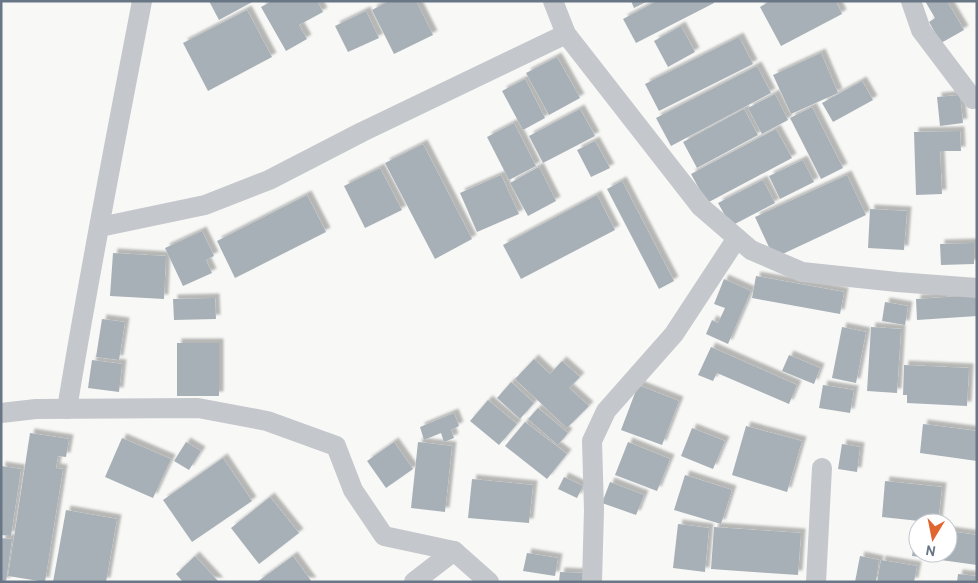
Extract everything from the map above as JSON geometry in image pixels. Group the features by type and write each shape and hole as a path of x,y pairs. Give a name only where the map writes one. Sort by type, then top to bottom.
{"street":[{"path":"67,409 90,269 100,227 142,1"},
{"path":"553,1 566,34 701,207 751,250 802,272 977,288"},
{"path":"911,1 921,30 973,99"},
{"path":"100,227 205,204 269,180 362,132 566,34"},
{"path":"592,582 594,510 592,441 606,411 674,334 738,238"},
{"path":"1,413 36,409 198,408 267,421 336,446 353,490 384,536 454,551 489,582"},
{"path":"816,582 822,468"},
{"path":"414,582 454,551"}],"building":[{"path":"209,1 254,1 219,20"},
{"path":"272,1 317,1 323,12 299,25 307,39 286,51 261,7"},
{"path":"389,1 416,1 433,35 394,54 372,10"},
{"path":"631,1 648,1 634,8"},
{"path":"657,1 714,1 714,3 636,43 623,19"},
{"path":"770,1 836,1 842,14 781,46 760,7"},
{"path":"925,1 947,1 964,30 941,43 929,22 935,18"},
{"path":"247,10 272,57 208,91 183,43"},
{"path":"366,11 379,38 348,52 335,26"},
{"path":"681,26 695,52 668,67 654,41"},
{"path":"739,37 753,64 659,111 645,84"},
{"path":"821,53 838,93 791,114 773,75"},
{"path":"557,57 580,98 549,115 526,73"},
{"path":"757,66 771,93 671,146 656,118"},
{"path":"525,79 545,118 523,130 502,91"},
{"path":"862,81 873,100 833,122 822,103"},
{"path":"775,94 788,120 762,134 748,108"},
{"path":"960,95 963,123 940,126 937,97"},
{"path":"812,107 843,168 821,179 790,118"},
{"path":"580,109 595,136 543,163 529,136"},
{"path":"744,109 758,135 697,168 683,142"},
{"path":"514,123 536,166 509,180 487,137"},
{"path":"776,129 792,158 707,203 691,174"},
{"path":"960,131 961,151 940,151 942,194 916,195 914,132"},
{"path":"595,141 610,168 591,177 577,150"},
{"path":"423,144 472,239 435,259 385,163"},
{"path":"803,160 814,182 780,199 769,176"},
{"path":"539,167 556,201 528,216 510,183"},
{"path":"380,168 402,210 365,228 344,186"},
{"path":"501,175 519,214 477,232 460,193"},
{"path":"847,175 866,215 774,258 755,217"},
{"path":"763,180 775,203 731,226 718,203"},
{"path":"622,181 674,281 659,289 607,189"},
{"path":"307,195 326,232 235,278 217,241"},
{"path":"597,195 615,230 521,279 503,245"},
{"path":"870,209 907,211 904,250 868,248"},
{"path":"202,231 214,256 206,260 212,273 183,286 165,248"},
{"path":"974,243 974,264 941,265 940,244"},
{"path":"113,253 166,256 164,299 110,296"},
{"path":"756,276 844,292 840,314 752,298"},
{"path":"724,279 751,291 728,344 706,334 712,320 718,323 725,308 714,304"},
{"path":"977,295 977,316 917,320 916,299"},
{"path":"215,298 216,319 174,320 173,299"},
{"path":"885,302 908,306 905,325 882,321"},
{"path":"102,319 125,322 119,360 96,357"},
{"path":"842,327 866,332 856,383 832,378"},
{"path":"871,327 901,329 897,393 867,391"},
{"path":"177,343 219,343 219,396 177,396"},
{"path":"711,347 797,385 789,404 717,373 713,381 698,375"},
{"path":"789,355 820,368 814,384 782,371"},
{"path":"534,359 550,374 562,361 580,377 569,388 589,406 567,428 515,379"},
{"path":"92,360 122,364 119,392 88,388"},
{"path":"904,365 969,368 967,406 907,403 907,395 903,395"},
{"path":"511,382 534,403 520,419 497,398"},
{"path":"638,385 679,401 662,445 621,430"},
{"path":"823,385 854,390 850,413 819,408"},
{"path":"488,400 517,424 499,445 470,421"},
{"path":"538,408 568,433 558,445 528,419"},
{"path":"454,413 459,426 451,430 454,438 444,442 441,433 424,440 420,427"},
{"path":"525,422 567,454 547,479 505,446"},
{"path":"923,424 977,431 977,461 920,453"},
{"path":"746,426 802,441 787,492 732,475"},
{"path":"692,428 725,441 713,469 681,456"},
{"path":"30,433 69,439 66,457 58,456 56,468 63,469 45,582 8,576"},
{"path":"122,438 171,459 153,498 105,477"},
{"path":"186,442 201,451 189,470 174,461"},
{"path":"394,442 413,469 386,488 367,461"},
{"path":"418,442 452,446 445,512 411,508"},
{"path":"628,442 670,459 657,491 615,475"},
{"path":"842,444 860,447 857,472 838,469"},
{"path":"223,458 252,501 192,542 163,500"},
{"path":"1,466 21,469 11,536 1,535"},
{"path":"685,475 732,490 721,524 674,510"},
{"path":"564,477 583,486 577,498 558,489"},
{"path":"472,479 533,485 529,523 468,518"},
{"path":"885,481 942,487 939,513 908,513 908,520 882,517"},
{"path":"610,482 644,495 636,515 602,503"},
{"path":"270,497 299,533 259,564 231,528"},
{"path":"66,510 117,519 106,582 53,582"},
{"path":"678,524 709,528 705,572 673,568"},
{"path":"714,527 801,533 798,575 711,569"},
{"path":"958,532 977,535 977,565 958,562"},
{"path":"1,538 12,539 6,582 1,582"},
{"path":"527,553 558,558 555,576 523,571"},
{"path":"195,556 219,582 183,582 176,574"},
{"path":"293,556 312,582 257,582"},
{"path":"860,556 879,560 876,582 855,582"},
{"path":"881,560 917,566 914,582 877,582"},
{"path":"560,572 584,573 584,582 559,582"},
{"path":"958,574 977,576 977,582 957,582"}]}
